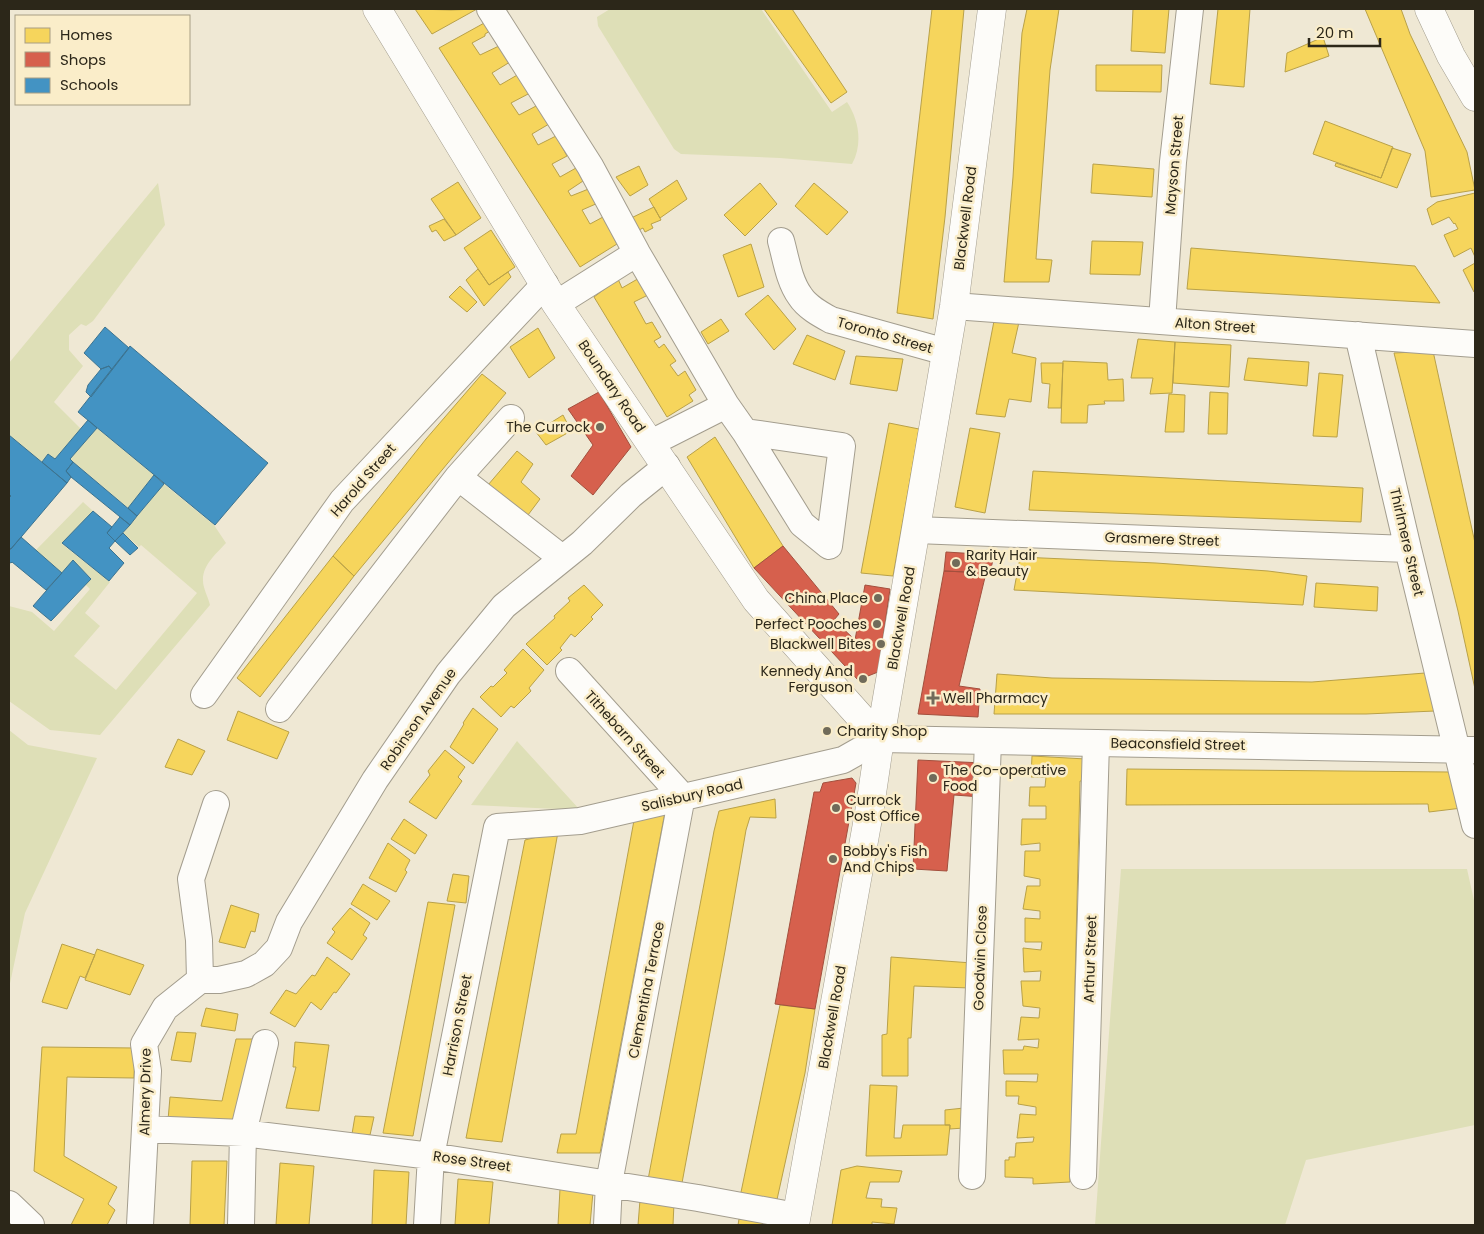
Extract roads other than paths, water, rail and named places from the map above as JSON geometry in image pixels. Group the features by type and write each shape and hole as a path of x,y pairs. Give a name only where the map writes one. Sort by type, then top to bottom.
{"street":[{"name":"Boundary Road","path":"378,9 550,294 756,600 880,739"},
{"path":"490,9 590,166 637,253 726,405 802,524 828,546 842,446 745,432"},
{"name":"Blackwell Road","path":"796,1221 870,807 954,306 992,9"},
{"name":"Mayson Street","path":"1162,321 1174,162 1190,9"},
{"path":"1429,9 1451,56 1475,97"},
{"name":"Toronto Street","path":"781,241 791,276 800,297 816,312 831,320 946,352"},
{"name":"Harold Street","path":"204,695 342,501 550,294 637,253"},
{"name":"Alton Street","path":"954,306 1475,344"},
{"name":"Thirlmere Street","path":"1358,335 1408,549 1466,750 1475,825"},
{"path":"651,443 726,405"},
{"path":"279,709 458,477 511,418"},
{"name":"Robinson Avenue","path":"200,980 219,980 246,974 264,964 279,948 289,922 375,780 448,674 504,606 582,543 631,495 667,466"},
{"path":"458,477 562,558"},
{"name":"Grasmere Street","path":"916,530 1408,549"},
{"name":"Tithebarn Street","path":"569,671 682,796"},
{"name":"Beaconsfield Street","path":"880,739 1466,750"},
{"name":"Salisbury Road","path":"497,827 580,821 843,760 880,739"},
{"name":"Goodwin Close","path":"972,1176 988,741"},
{"name":"Arthur Street","path":"1083,1176 1096,743"},
{"name":"Clementina Terrace","path":"607,1225 609,1183 682,796"},
{"path":"200,980 200,940 191,879 216,804"},
{"name":"Harrison Street","path":"427,1225 431,1156 497,827"},
{"name":"Almery Drive","path":"140,1225 148,1071 144,1044 165,1008 200,980"},
{"path":"241,1225 243,1133 265,1043"},
{"name":"Rose Street","path":"145,1129 243,1133 431,1156 609,1183 796,1221"},
{"path":"9,1204 31,1225"}],"place":[{"name":"The Currock","path":"600,427"},
{"name":"Rarity Hair & Beauty","path":"956,563"},
{"name":"China Place","path":"878,598"},
{"name":"Perfect Pooches","path":"877,624"},
{"name":"Blackwell Bites","path":"881,644"},
{"name":"Kennedy And Ferguson","path":"863,679"},
{"name":"Well Pharmacy","path":"933,698"},
{"name":"Charity Shop","path":"827,731"},
{"name":"The Co-operative Food","path":"933,778"},
{"name":"Currock Post Office","path":"836,808"},
{"name":"Bobby's Fish And Chips","path":"833,859"}]}
